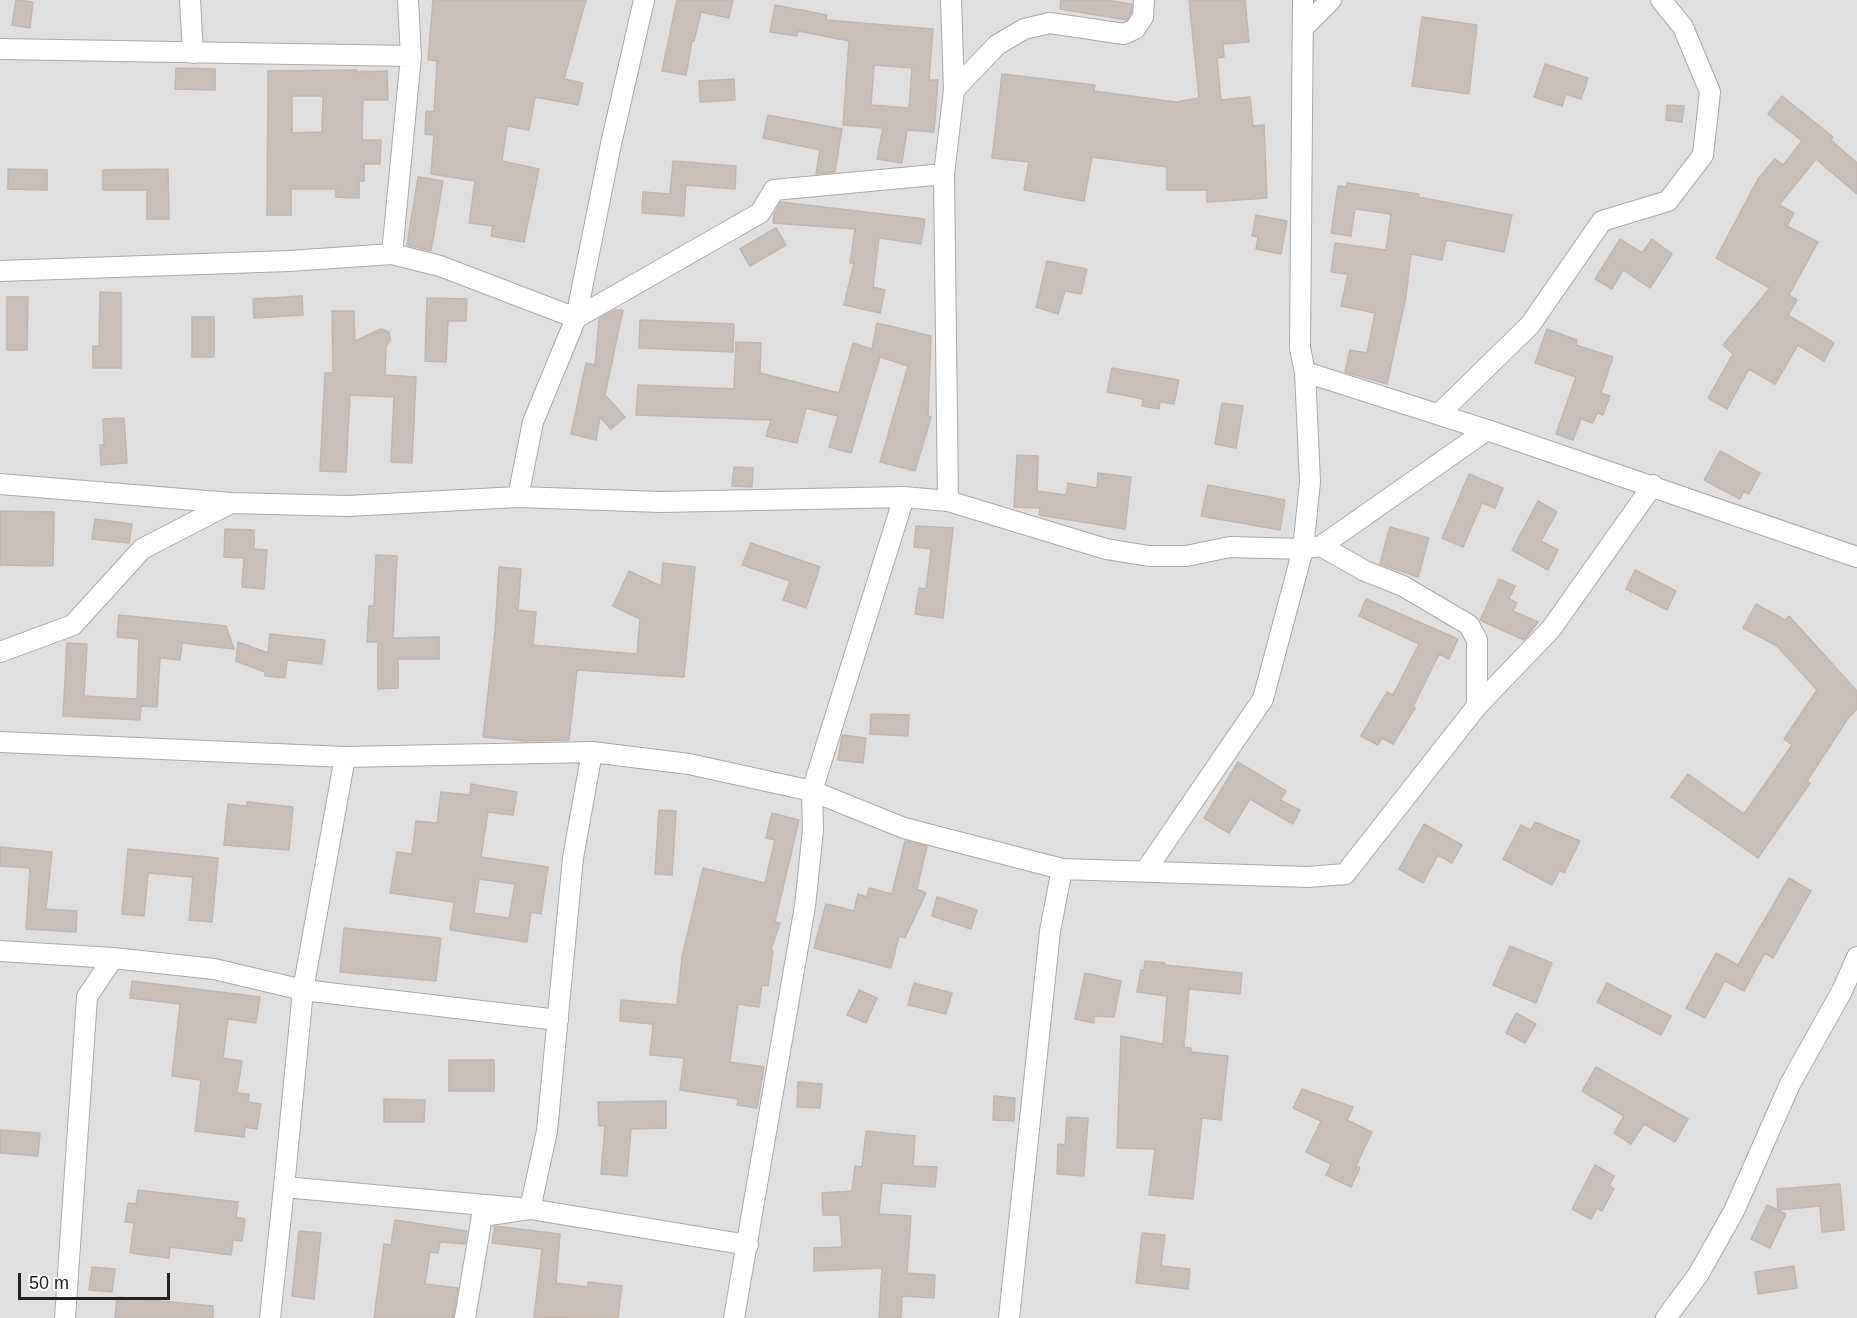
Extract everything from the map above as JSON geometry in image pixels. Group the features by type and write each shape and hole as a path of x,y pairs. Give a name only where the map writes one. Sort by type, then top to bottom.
{"street":[{"path":"190,0 193,53"},
{"path":"392,254 411,56 408,0"},
{"path":"519,497 533,422 576,318 611,144 644,0"},
{"path":"948,501 944,174 954,90 951,0"},
{"path":"954,90 997,45 1024,29 1050,23 1124,34 1136,29 1143,17 1144,0"},
{"path":"1146,870 1263,699 1312,547 1305,372 1300,348 1303,0"},
{"path":"1304,27 1331,0"},
{"path":"1439,414 1530,326 1602,221 1668,201 1703,155 1710,92 1683,27 1661,0"},
{"path":"0,49 411,56"},
{"path":"576,318 760,213 774,190 944,174"},
{"path":"0,271 289,261 392,254 440,266 576,318"},
{"path":"1305,372 1653,485 1857,557"},
{"path":"1312,547 1487,430"},
{"path":"0,484 231,502 348,506 519,497 662,502 904,496 948,501 1106,549 1149,556 1186,556 1230,547 1312,547 1404,586 1469,625 1477,639 1477,706"},
{"path":"0,741 345,757 592,752 689,764 812,790 904,828 1062,869 1308,877 1345,874 1477,706 1551,629 1653,485"},
{"path":"734,1318 805,906 813,830 812,790 904,496"},
{"path":"0,652 74,625 142,549 231,502"},
{"path":"530,1209 547,1131 573,858 592,752"},
{"path":"270,1318 303,990 345,757"},
{"path":"1009,1318 1050,931 1062,869"},
{"path":"0,951 113,958 214,969 303,990 558,1020"},
{"path":"1666,1318 1698,1275 1734,1211 1790,1084 1842,991 1857,957"},
{"path":"65,1318 87,997 113,958"},
{"path":"284,1187 530,1209 748,1245"},
{"path":"465,1318 482,1216 530,1209"}],"shaded area":[{"path":"0,0 1857,0 1857,1318 0,1318"}],"building":[{"path":"16,0 33,2 30,28 12,25"},
{"path":"433,0 586,0 564,79 583,83 578,105 535,97 529,130 507,126 502,161 539,169 524,242 491,236 493,226 469,223 475,181 431,174 434,135 425,134 426,111 434,112 437,61 428,60"},
{"path":"677,0 733,0 729,18 701,12 694,41 692,41 686,75 662,71"},
{"path":"1061,0 1105,0 1132,4 1131,13 1127,20 1060,9"},
{"path":"1189,0 1245,0 1249,42 1223,44 1224,57 1217,58 1221,100 1250,97 1253,126 1264,125 1267,198 1207,202 1207,190 1167,190 1167,167 1092,157 1084,201 1024,190 1029,162 992,158 1002,74 1095,85 1094,91 1176,102 1199,98"},
{"path":"775,5 827,15 826,20 933,29 929,80 938,80 934,132 907,130 902,163 877,159 883,128 843,125 849,41 798,31 797,36 770,32","holes":["874,65 912,68 909,108 871,105"]},
{"path":"1422,17 1477,25 1469,94 1412,86"},
{"path":"1545,64 1588,78 1581,99 1566,94 1562,106 1534,97"},
{"path":"176,68 215,69 215,90 175,89"},
{"path":"268,71 387,71 388,100 363,100 362,140 381,140 380,164 364,164 364,181 359,181 359,198 336,197 336,189 291,189 291,215 267,215","holes":["292,96 323,96 322,132 292,133"]},
{"path":"734,79 735,100 700,102 699,81"},
{"path":"1782,96 1833,137 1831,140 1857,163 1857,194 1816,159 1779,205 1794,213 1787,226 1818,242 1789,295 1797,300 1788,315 1834,343 1824,361 1798,345 1775,384 1749,369 1727,409 1708,398 1733,354 1723,345 1770,288 1716,258 1758,179 1775,159 1783,165 1802,141 1768,114"},
{"path":"1667,105 1684,106 1682,122 1666,120"},
{"path":"768,115 842,129 835,172 816,174 820,150 763,138"},
{"path":"673,161 736,166 735,189 686,185 684,216 642,213 643,192 670,194"},
{"path":"8,169 47,170 47,190 8,189"},
{"path":"168,169 169,219 147,219 147,190 103,190 103,170"},
{"path":"418,177 443,181 431,251 407,245"},
{"path":"1347,183 1419,194 1418,197 1512,215 1504,252 1446,240 1442,260 1411,254 1406,296 1387,384 1345,372 1350,350 1367,353 1375,313 1341,306 1348,274 1331,272 1335,243 1386,250 1391,214 1355,209 1351,236 1331,233 1338,186 1346,187"},
{"path":"781,202 925,219 921,244 879,238 873,287 885,290 880,313 844,305 854,263 850,263 855,229 773,223 774,214"},
{"path":"1256,215 1287,221 1281,254 1256,249 1258,237 1252,236"},
{"path":"776,228 786,245 750,266 740,249"},
{"path":"1620,239 1642,253 1652,239 1672,254 1650,288 1623,270 1612,289 1595,279"},
{"path":"1047,261 1087,269 1081,294 1065,291 1058,314 1036,307"},
{"path":"100,292 121,293 121,368 93,368 93,346 99,346"},
{"path":"302,296 303,315 254,318 253,299"},
{"path":"7,297 28,297 27,350 7,350"},
{"path":"427,298 467,299 466,321 448,321 446,362 425,361"},
{"path":"615,310 623,310 605,395 625,417 611,429 600,417 596,440 571,434 586,363 595,365 599,319"},
{"path":"332,311 354,311 355,341 381,329 389,332 390,341 386,346 385,375 416,377 412,463 391,462 394,397 350,395 346,472 320,471 325,373 333,373"},
{"path":"192,317 214,317 214,357 192,357"},
{"path":"640,320 734,324 733,352 639,348"},
{"path":"877,323 931,336 928,416 931,417 915,471 880,462 908,366 880,357 851,453 829,447 838,416 806,408 797,443 766,436 771,420 636,415 638,385 734,389 736,342 761,343 760,373 839,393 853,343 872,349"},
{"path":"1547,329 1577,340 1576,345 1613,357 1601,393 1610,396 1603,415 1597,413 1593,423 1581,419 1573,440 1556,434 1576,377 1535,363"},
{"path":"1112,368 1179,380 1174,404 1160,402 1159,409 1142,406 1143,399 1107,392"},
{"path":"1222,403 1243,406 1236,448 1215,444"},
{"path":"124,418 127,463 101,465 100,445 104,445 103,419"},
{"path":"1720,451 1760,473 1749,494 1744,491 1740,499 1704,480"},
{"path":"1017,455 1038,456 1037,491 1066,495 1068,483 1097,488 1098,473 1131,477 1125,529 1039,515 1040,508 1014,507"},
{"path":"734,467 753,468 752,487 732,486"},
{"path":"1469,474 1503,488 1495,508 1482,503 1463,547 1442,538"},
{"path":"1208,485 1285,500 1280,530 1201,516"},
{"path":"1538,501 1557,512 1541,541 1558,550 1548,570 1512,550"},
{"path":"0,511 54,512 53,566 0,565"},
{"path":"95,519 132,524 129,543 92,539"},
{"path":"916,526 953,528 943,618 915,614 919,588 926,589 931,549 914,547"},
{"path":"1390,527 1429,538 1418,577 1380,564"},
{"path":"225,529 254,530 254,549 267,550 264,589 242,587 244,558 224,557"},
{"path":"751,543 820,567 806,608 783,600 790,581 742,565"},
{"path":"376,555 397,556 393,638 439,637 439,659 398,659 398,688 378,689 378,642 367,642 369,606 374,606"},
{"path":"663,563 695,567 684,677 577,670 569,740 525,741 483,737 495,632 499,567 521,569 518,610 536,612 533,645 637,654 640,619 613,606 629,571 661,586"},
{"path":"1635,570 1676,591 1667,610 1626,589"},
{"path":"1499,579 1515,586 1509,599 1517,603 1513,611 1538,622 1524,640 1480,620"},
{"path":"1366,599 1458,639 1449,659 1439,654 1413,707 1415,708 1393,744 1382,738 1378,745 1361,736 1387,692 1393,695 1419,644 1359,616"},
{"path":"1756,604 1785,620 1789,616 1857,691 1857,709 1849,717 1807,781 1810,783 1758,858 1671,797 1688,774 1744,814 1792,745 1784,739 1817,690 1777,646 1743,628"},
{"path":"119,615 226,626 234,649 182,643 180,660 160,658 157,707 141,706 140,720 63,716 67,643 87,644 84,696 137,699 139,639 117,637"},
{"path":"270,634 325,640 322,664 287,660 285,678 265,676 265,672 236,661 238,642 268,653"},
{"path":"871,714 909,715 908,736 870,734"},
{"path":"842,735 866,738 863,763 838,760"},
{"path":"1238,762 1286,791 1280,800 1300,810 1293,824 1250,799 1229,833 1204,818"},
{"path":"471,784 517,792 513,815 488,812 481,857 548,867 541,914 531,912 527,942 450,930 454,902 390,893 397,852 412,854 416,821 437,823 441,792 470,795","holes":["479,879 515,884 509,918 474,913"]},
{"path":"247,802 293,807 289,850 224,845 228,804 247,806"},
{"path":"659,810 676,811 672,875 655,874"},
{"path":"772,813 799,820 775,922 780,923 771,950 773,951 768,986 762,985 759,1007 738,1004 730,1062 764,1067 757,1108 737,1105 738,1099 680,1090 684,1058 650,1055 653,1024 620,1021 621,1000 677,1005 682,957 703,868 765,883 775,840 766,838"},
{"path":"1535,822 1580,841 1564,873 1560,870 1552,885 1503,859 1521,825 1531,830"},
{"path":"1424,824 1462,845 1452,863 1438,855 1423,883 1399,869"},
{"path":"905,841 927,846 917,889 926,893 905,938 899,936 891,968 814,948 826,904 854,911 858,894 867,897 869,888 892,894"},
{"path":"0,847 52,852 46,909 77,911 76,932 26,929 30,868 0,866"},
{"path":"128,849 218,858 212,922 189,920 193,877 148,873 144,916 122,914"},
{"path":"1789,878 1811,891 1773,958 1765,953 1744,991 1725,981 1705,1018 1686,1008 1716,953 1738,965"},
{"path":"937,897 977,910 971,929 932,916"},
{"path":"344,928 441,938 436,981 340,972"},
{"path":"1510,946 1552,963 1536,1003 1493,985"},
{"path":"1145,961 1242,973 1240,994 1189,989 1184,1047 1191,1048 1191,1052 1228,1056 1221,1120 1202,1118 1193,1199 1149,1195 1155,1149 1117,1148 1121,1036 1163,1044 1167,996 1137,992"},
{"path":"1085,973 1121,981 1114,1017 1094,1016 1094,1023 1075,1019"},
{"path":"132,981 260,997 256,1023 228,1019 223,1058 242,1061 237,1093 249,1094 248,1102 261,1104 257,1129 245,1127 244,1137 195,1131 201,1080 172,1076 180,1004 130,998"},
{"path":"914,983 952,993 946,1014 908,1005"},
{"path":"1607,983 1671,1016 1661,1035 1597,1002"},
{"path":"859,990 877,998 866,1023 847,1015"},
{"path":"1516,1013 1536,1024 1525,1043 1506,1033"},
{"path":"449,1060 494,1060 494,1091 449,1091"},
{"path":"1596,1067 1688,1119 1675,1142 1644,1124 1631,1144 1614,1133 1624,1116 1582,1091"},
{"path":"798,1082 822,1084 820,1108 797,1107"},
{"path":"1302,1089 1353,1107 1347,1120 1372,1132 1356,1166 1360,1168 1351,1187 1326,1175 1331,1164 1306,1152 1321,1121 1293,1108"},
{"path":"994,1096 1015,1098 1014,1121 993,1120"},
{"path":"384,1099 425,1100 424,1122 384,1122"},
{"path":"666,1101 666,1128 631,1129 627,1176 601,1174 605,1126 599,1126 598,1102"},
{"path":"1067,1117 1088,1118 1084,1176 1057,1174 1058,1144 1065,1145"},
{"path":"0,1130 40,1133 38,1156 0,1153"},
{"path":"866,1131 915,1136 913,1166 937,1167 935,1187 882,1183 879,1214 911,1216 907,1273 935,1275 934,1298 902,1296 901,1318 879,1318 882,1268 814,1271 814,1248 842,1247 840,1215 823,1215 822,1193 852,1191 855,1166 862,1167"},
{"path":"1595,1165 1614,1176 1609,1186 1614,1189 1602,1211 1597,1208 1591,1219 1572,1209"},
{"path":"1840,1184 1844,1230 1822,1232 1820,1206 1778,1210 1777,1189"},
{"path":"138,1190 238,1202 236,1217 245,1219 242,1241 233,1240 231,1255 170,1247 169,1258 130,1253 134,1223 125,1222 128,1203 136,1204"},
{"path":"1767,1205 1786,1214 1770,1248 1751,1239"},
{"path":"395,1220 467,1231 465,1244 440,1242 438,1253 430,1252 425,1284 458,1288 453,1318 374,1318 384,1244 391,1245"},
{"path":"495,1226 560,1234 556,1283 588,1287 588,1282 622,1286 618,1318 534,1317 542,1249 492,1243"},
{"path":"299,1231 321,1233 314,1299 292,1296"},
{"path":"1142,1233 1165,1235 1161,1266 1190,1269 1188,1289 1136,1283"},
{"path":"1794,1266 1797,1288 1758,1294 1755,1272"},
{"path":"92,1267 115,1269 112,1292 89,1290"},
{"path":"117,1297 213,1306 213,1318 115,1318"}]}
